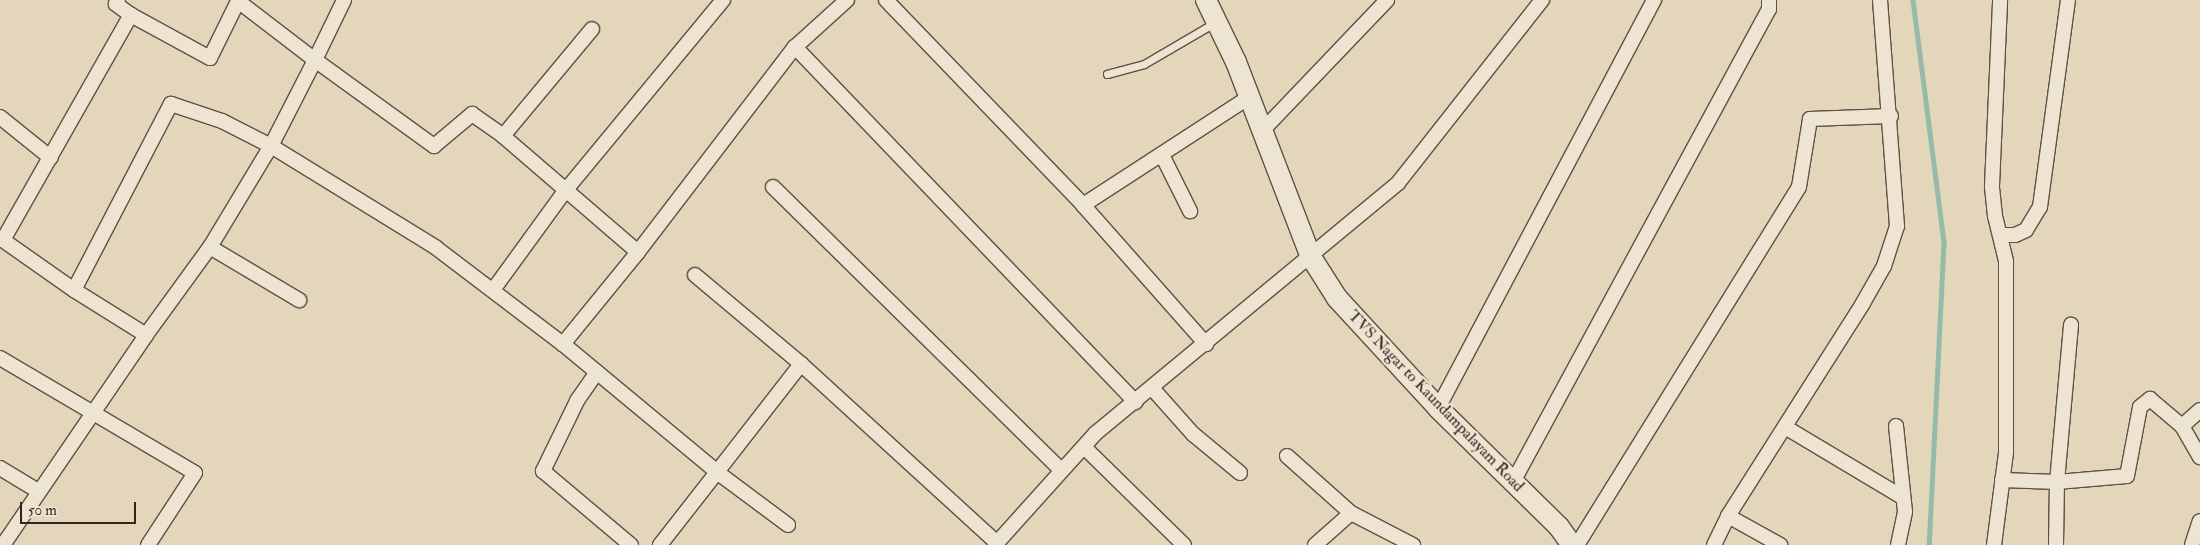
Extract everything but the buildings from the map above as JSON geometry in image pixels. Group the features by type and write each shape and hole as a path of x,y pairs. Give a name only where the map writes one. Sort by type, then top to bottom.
{"street":[{"path":"118,0 116,4 132,15 210,58 238,0 315,60 434,146 472,114 503,136 638,252"},
{"path":"3,545 146,335 210,247 271,146 344,0"},
{"path":"493,290 565,190 723,0"},
{"path":"563,344 638,252 795,47 847,0"},
{"path":"886,0 1083,205 1206,344"},
{"name":"TVS Nagar to Kaundampalayam Road","path":"1206,0 1249,97 1311,257 1337,298 1438,408 1513,482 1572,545"},
{"path":"1262,131 1387,0"},
{"path":"695,275 801,364 996,544 1096,433 1206,344 1398,183 1542,0"},
{"path":"1438,408 1654,0"},
{"path":"1513,482 1769,10 1769,0"},
{"path":"1714,545 1728,516 1786,427 1884,266 1897,226 1891,116 1879,17 1880,0"},
{"path":"1994,545 2006,452 2006,261 1992,186 2000,0"},
{"path":"2000,235 2015,235 2026,230 2040,207 2068,0"},
{"path":"132,15 51,158 2,239 74,290 146,335"},
{"path":"503,136 592,29"},
{"path":"795,47 1135,402"},
{"path":"1083,205 1249,97"},
{"path":"74,290 171,104 222,121 271,146 435,246 563,344 717,472 788,525"},
{"path":"1577,545 1799,187 1810,120 1891,116"},
{"path":"0,118 51,158"},
{"path":"1162,155 1190,211"},
{"path":"773,186 1061,470"},
{"path":"210,247 299,300"},
{"path":"2056,545 2057,482 2071,325"},
{"path":"0,358 92,415 195,473 148,545"},
{"path":"660,545 801,364"},
{"path":"597,372 577,401 543,471 631,545"},
{"path":"1152,388 1193,434 1240,473"},
{"path":"2002,480 2057,482 2127,476 2140,407 2150,399 2182,426 2200,457"},
{"path":"2182,426 2200,410"},
{"path":"1896,426 1902,498 1905,512 1898,545"},
{"path":"1786,427 1902,498"},
{"path":"1084,447 1184,545"},
{"path":"1287,456 1352,513 1412,545"},
{"path":"0,468 38,491"},
{"path":"1314,545 1352,513"},
{"path":"1728,516 1780,545"},
{"path":"2192,545 2200,522"}],"lane":[{"path":"1107,74 1144,64 1205,26 1217,22"}],"waterway":[{"path":"1913,0 1944,243 1929,545"}]}
